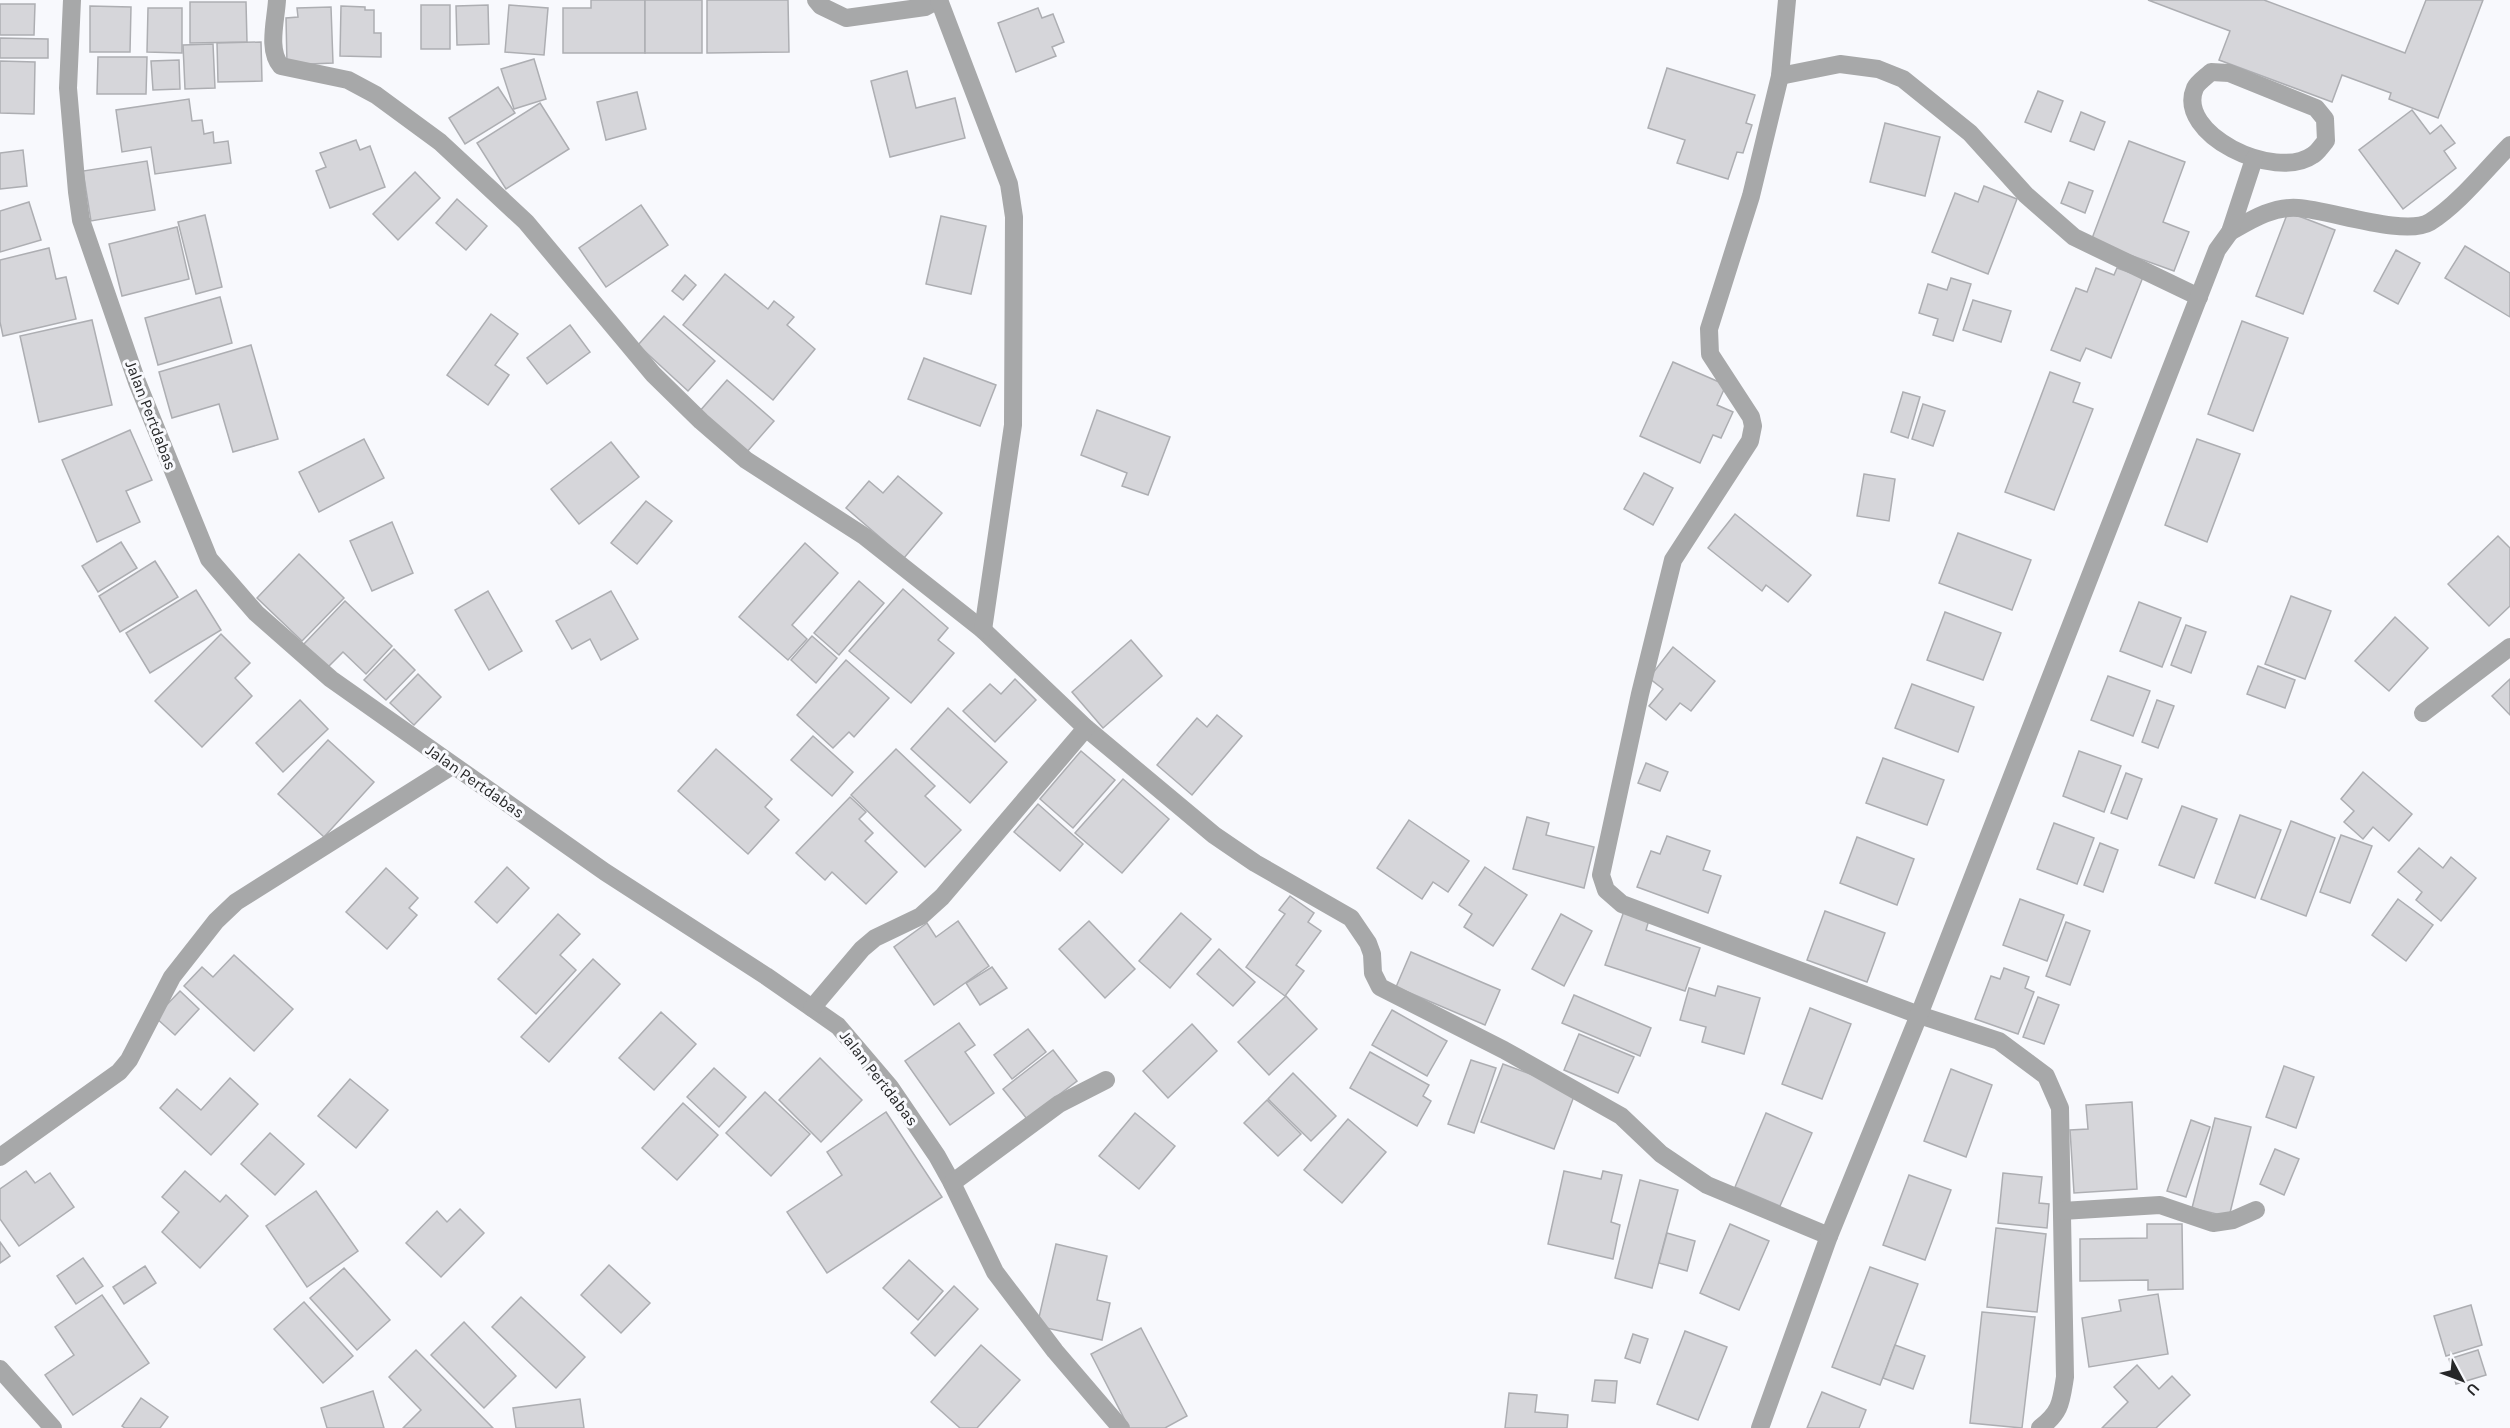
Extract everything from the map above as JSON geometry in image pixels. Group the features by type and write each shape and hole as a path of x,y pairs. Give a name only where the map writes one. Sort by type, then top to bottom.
{"street":[{"name":"Jalan Pertdabas","path":"72,0 68,88 76,192 81,220 137,382 209,559 256,613 331,680 605,872 838,1026 890,1088 952,1183 995,1272 1054,1351 1121,1428"},
{"path":"278,0 274,50 281,66 348,80 376,95 440,142 526,222 652,375 701,421 746,460 864,536 983,630 1086,728 1215,835 1255,863 1351,918 1368,943 1372,954 1373,973 1380,987 1504,1050 1620,1116 1661,1154 1707,1185 1828,1236"},
{"path":"816,0 821,6 846,18 925,7 939,0 1009,184 1014,217 1014,425 983,630"},
{"path":"1787,0 1780,76 1750,196 1709,329 1710,354 1751,417 1752,433 1750,441 1673,560 1640,693 1601,875 1606,891 1622,904 1919,1015 2000,1041 2046,1076 2060,1108 2065,1377 2061,1403 2053,1418 2040,1428"},
{"path":"1780,76 1840,64 1878,69 1903,79 1970,133 2026,195 2074,237 2199,297"},
{"path":"2211,72 2229,73 2316,108 2325,119 2326,141 2313,155 2297,162 2281,164 2254,159 2221,142 2200,124 2193,100 2195,88 2211,72"},
{"path":"2230,232 2274,210 2297,208 2409,228 2428,223 2450,206 2510,145"},
{"path":"1760,1428 1828,1236 1919,1015 2217,250 2230,232 2254,159"},
{"path":"2423,712 2510,647"},
{"path":"812,1008 874,938 921,916 942,897 1086,728"},
{"path":"0,1158 119,1072 129,1060 172,977 216,921 236,902 452,766"},
{"path":"952,1183 1059,1104 1106,1080"},
{"path":"2062,1211 2160,1205 2213,1223 2233,1220 2256,1210"},
{"path":"0,1369 53,1428"}],"building":[{"path":"591,0 645,0 645,53 563,53 563,8 591,8"},
{"path":"645,0 702,0 702,53 645,53"},
{"path":"707,0 788,0 789,52 707,53"},
{"path":"2148,0 2264,0 2405,53 2426,0 2483,0 2438,118 2389,99 2391,93 2342,75 2332,102 2219,60 2230,31"},
{"path":"190,2 246,2 247,42 190,43"},
{"path":"0,4 35,4 34,35 0,35"},
{"path":"421,5 450,5 450,49 421,49"},
{"path":"488,5 489,44 457,45 456,6"},
{"path":"509,5 548,8 544,55 505,52"},
{"path":"90,6 131,7 130,52 90,52"},
{"path":"341,6 365,7 365,10 374,10 374,33 381,33 381,57 340,56"},
{"path":"331,7 333,63 287,65 286,18 298,17 297,8"},
{"path":"148,8 182,8 182,53 147,52"},
{"path":"1038,8 1042,18 1053,14 1064,42 1052,47 1056,56 1016,72 998,23"},
{"path":"0,38 48,39 48,58 0,58"},
{"path":"261,42 262,81 218,82 217,43"},
{"path":"213,44 215,88 185,89 183,45"},
{"path":"98,57 147,57 146,94 97,94"},
{"path":"534,59 546,99 514,109 501,69"},
{"path":"179,60 180,89 153,90 151,61"},
{"path":"0,61 35,62 34,114 0,113"},
{"path":"1667,68 1755,95 1746,123 1752,125 1743,153 1737,152 1728,179 1677,163 1685,140 1648,128"},
{"path":"907,71 916,108 955,98 965,138 890,157 871,81"},
{"path":"498,87 515,113 465,144 449,118"},
{"path":"2038,91 2063,101 2051,132 2025,122"},
{"path":"637,92 646,129 606,140 597,102"},
{"path":"189,99 192,121 202,120 204,134 213,132 214,143 228,141 231,163 155,174 151,147 122,152 116,110"},
{"path":"540,103 569,149 506,189 477,143"},
{"path":"2412,110 2430,134 2441,125 2455,143 2444,151 2456,168 2403,209 2359,150"},
{"path":"2081,112 2105,122 2094,150 2070,141"},
{"path":"1885,123 1940,137 1925,196 1870,182"},
{"path":"356,140 360,150 370,146 385,187 330,208 316,171 326,167 320,153"},
{"path":"2129,141 2185,162 2163,222 2189,232 2174,271 2091,241"},
{"path":"23,150 27,186 0,189 0,153"},
{"path":"147,161 155,210 91,221 83,171"},
{"path":"415,172 440,198 398,240 373,214"},
{"path":"2069,182 2093,191 2085,213 2061,203"},
{"path":"1984,186 2017,199 1988,274 1932,252 1955,193 1978,202"},
{"path":"457,199 487,226 466,250 436,223"},
{"path":"29,202 41,240 0,252 0,211"},
{"path":"641,205 668,245 606,287 579,248"},
{"path":"2288,212 2335,230 2303,314 2256,296"},
{"path":"205,215 222,287 196,294 178,222"},
{"path":"941,216 986,226 971,294 926,284"},
{"path":"177,227 189,279 122,296 109,244"},
{"path":"2465,246 2510,273 2510,317 2445,278"},
{"path":"49,248 56,279 66,277 76,319 3,336 0,322 0,260"},
{"path":"2396,250 2420,263 2398,304 2374,291"},
{"path":"2096,268 2114,275 2117,268 2143,277 2111,358 2086,348 2080,361 2051,350 2076,288 2087,292"},
{"path":"725,274 768,309 774,301 794,317 787,325 815,349 773,400 683,325"},
{"path":"685,275 696,285 683,300 672,291"},
{"path":"1951,278 1971,284 1953,341 1933,335 1938,319 1919,313 1928,284 1947,290"},
{"path":"220,297 232,343 158,365 145,318"},
{"path":"1973,300 2011,311 2001,342 1963,330"},
{"path":"491,314 518,334 495,365 509,375 488,405 447,375"},
{"path":"664,316 715,361 688,391 638,345"},
{"path":"92,320 112,405 39,422 20,336"},
{"path":"2242,321 2288,338 2253,431 2208,414"},
{"path":"570,325 590,352 547,384 527,358"},
{"path":"251,345 278,439 233,452 219,404 172,418 159,372"},
{"path":"924,358 996,385 980,426 908,399"},
{"path":"1673,362 1726,385 1717,405 1733,412 1721,438 1713,435 1700,463 1640,436"},
{"path":"2050,372 2080,383 2073,402 2093,409 2054,510 2005,492"},
{"path":"727,380 774,421 746,453 699,412"},
{"path":"1903,392 1920,397 1908,438 1891,432"},
{"path":"1923,404 1945,411 1933,446 1912,439"},
{"path":"1097,410 1170,437 1148,495 1122,486 1127,473 1081,455"},
{"path":"130,430 152,480 126,491 140,522 97,542 62,460"},
{"path":"364,439 384,478 319,512 299,472"},
{"path":"2197,439 2240,454 2207,542 2165,525"},
{"path":"611,442 639,477 579,524 551,489"},
{"path":"1644,473 1673,488 1653,525 1624,509"},
{"path":"1864,474 1895,479 1889,521 1857,516"},
{"path":"898,476 942,513 904,558 846,508 869,481 883,493"},
{"path":"646,501 672,521 637,564 611,543"},
{"path":"1735,514 1811,575 1788,602 1766,585 1762,591 1708,548"},
{"path":"392,522 413,573 372,591 350,541"},
{"path":"1958,533 2031,560 2012,610 1939,583"},
{"path":"2498,536 2510,548 2510,606 2489,626 2448,584"},
{"path":"121,542 137,568 98,592 82,566"},
{"path":"805,543 838,573 792,625 807,639 788,660 739,617"},
{"path":"299,554 344,598 302,641 257,598"},
{"path":"155,561 178,597 120,632 99,596"},
{"path":"859,581 884,603 839,655 814,633"},
{"path":"903,589 948,628 938,640 954,653 911,703 849,651"},
{"path":"196,590 221,630 150,673 126,633"},
{"path":"488,591 522,651 489,670 455,610"},
{"path":"611,591 638,639 601,660 590,639 572,649 556,621"},
{"path":"2291,596 2331,611 2305,679 2265,664"},
{"path":"345,601 392,646 366,674 343,652 326,669 302,646"},
{"path":"2139,602 2181,618 2162,667 2120,651"},
{"path":"1945,612 2001,633 1983,680 1927,660"},
{"path":"2395,617 2428,648 2389,691 2355,661"},
{"path":"2186,625 2206,632 2191,673 2171,665"},
{"path":"221,634 250,663 235,678 252,696 202,747 155,701"},
{"path":"812,636 837,658 816,683 791,660"},
{"path":"1131,640 1162,676 1103,728 1072,692"},
{"path":"1673,647 1715,681 1691,711 1680,703 1666,720 1649,706 1663,689 1649,678"},
{"path":"394,649 415,670 386,700 364,680"},
{"path":"846,660 889,698 854,737 849,732 833,748 797,715"},
{"path":"2258,666 2295,680 2285,708 2247,694"},
{"path":"418,674 441,697 414,725 390,703"},
{"path":"2108,676 2150,691 2133,736 2091,720"},
{"path":"1015,679 1036,700 995,742 963,711 990,684 1001,694"},
{"path":"2510,679 2510,715 2492,696"},
{"path":"1912,684 1974,707 1958,752 1895,728"},
{"path":"300,700 328,729 283,772 256,743"},
{"path":"2157,700 2174,706 2158,748 2142,742"},
{"path":"948,708 1007,762 970,803 911,749"},
{"path":"1217,715 1242,736 1192,795 1157,765 1197,718 1207,727"},
{"path":"813,736 853,772 832,796 791,760"},
{"path":"328,740 374,782 324,837 278,794"},
{"path":"716,749 772,799 765,807 779,820 748,854 678,791"},
{"path":"896,749 935,786 925,796 961,830 925,867 851,795"},
{"path":"1081,751 1115,780 1073,828 1040,799"},
{"path":"2079,751 2121,766 2104,812 2063,796"},
{"path":"1883,758 1944,780 1927,825 1866,803"},
{"path":"1646,763 1668,772 1660,791 1638,783"},
{"path":"2363,772 2412,814 2389,841 2373,827 2363,839 2344,822 2354,811 2341,799"},
{"path":"2126,773 2142,779 2127,819 2111,813"},
{"path":"1123,779 1169,819 1122,873 1075,833"},
{"path":"850,797 866,812 859,819 873,833 865,841 897,872 866,904 832,872 825,880 796,853"},
{"path":"1038,804 1083,844 1060,871 1014,832"},
{"path":"2182,806 2217,819 2194,878 2159,865"},
{"path":"2240,815 2281,830 2255,898 2215,883"},
{"path":"1527,817 1549,823 1546,835 1594,847 1584,888 1513,869"},
{"path":"1409,820 1469,861 1448,892 1433,882 1422,899 1377,868"},
{"path":"2291,821 2335,838 2306,916 2261,899"},
{"path":"2054,823 2094,838 2077,884 2037,869"},
{"path":"2341,835 2372,846 2350,903 2320,892"},
{"path":"1667,836 1710,851 1703,870 1721,876 1708,913 1637,887 1651,851 1660,854"},
{"path":"1857,837 1914,859 1897,905 1840,883"},
{"path":"2100,843 2118,850 2103,892 2084,885"},
{"path":"2419,848 2443,868 2451,857 2476,878 2441,921 2416,900 2422,892 2398,872"},
{"path":"507,867 529,888 497,923 475,902"},
{"path":"1485,867 1527,895 1493,946 1464,927 1472,914 1459,905"},
{"path":"386,868 418,898 409,908 417,915 387,949 346,912"},
{"path":"1290,896 1314,913 1308,922 1321,931 1296,965 1304,971 1285,996 1246,967 1285,914 1279,910"},
{"path":"2020,899 2064,915 2047,961 2003,945"},
{"path":"2398,899 2433,925 2406,961 2372,935"},
{"path":"1624,911 1649,920 1646,930 1700,948 1685,991 1605,965"},
{"path":"1825,911 1885,933 1867,982 1807,960"},
{"path":"1181,913 1211,939 1170,988 1139,961"},
{"path":"558,914 580,934 560,955 576,970 536,1014 498,979"},
{"path":"1561,914 1592,931 1564,986 1532,969"},
{"path":"958,921 989,966 934,1005 894,947 927,923 936,937"},
{"path":"1089,921 1135,969 1105,998 1059,949"},
{"path":"2066,922 2090,931 2070,985 2046,976"},
{"path":"1219,949 1255,982 1233,1006 1197,974"},
{"path":"1411,952 1500,990 1485,1025 1396,987"},
{"path":"234,955 293,1009 254,1051 184,986 202,967 213,977"},
{"path":"593,959 620,984 549,1062 521,1037"},
{"path":"992,967 1007,988 980,1005 966,983"},
{"path":"2004,968 2029,977 2025,988 2034,992 2018,1034 1975,1019 1991,976 2000,979"},
{"path":"1718,986 1760,998 1744,1054 1702,1042 1706,1027 1680,1020 1689,988 1715,996"},
{"path":"180,991 199,1009 175,1035 155,1017"},
{"path":"1574,995 1651,1028 1640,1056 1562,1023"},
{"path":"1286,996 1317,1029 1269,1075 1238,1042"},
{"path":"2038,997 2059,1005 2044,1044 2023,1037"},
{"path":"1810,1008 1851,1024 1822,1099 1782,1084"},
{"path":"1392,1010 1447,1041 1427,1076 1372,1045"},
{"path":"661,1012 696,1044 654,1090 619,1058"},
{"path":"959,1023 975,1045 965,1052 994,1093 950,1125 905,1061"},
{"path":"1192,1024 1217,1051 1168,1098 1143,1071"},
{"path":"1028,1029 1046,1052 1012,1079 994,1055"},
{"path":"1579,1034 1634,1057 1618,1093 1564,1070"},
{"path":"1053,1050 1077,1081 1027,1119 1003,1089"},
{"path":"1370,1052 1429,1085 1423,1096 1431,1101 1417,1126 1350,1088"},
{"path":"820,1058 862,1100 821,1142 779,1100"},
{"path":"1471,1060 1496,1068 1474,1133 1448,1124"},
{"path":"1503,1064 1576,1091 1554,1149 1481,1122"},
{"path":"2284,1066 2314,1077 2296,1128 2266,1117"},
{"path":"714,1068 746,1097 719,1127 687,1097"},
{"path":"1951,1069 1992,1085 1966,1157 1924,1141"},
{"path":"1293,1073 1336,1116 1311,1141 1268,1099"},
{"path":"230,1078 258,1104 211,1155 160,1108 177,1089 201,1110"},
{"path":"350,1079 388,1110 356,1148 318,1116"},
{"path":"765,1092 810,1134 771,1176 726,1133"},
{"path":"1267,1100 1301,1134 1278,1156 1244,1123"},
{"path":"2132,1102 2137,1189 2074,1193 2070,1130 2088,1129 2086,1105"},
{"path":"683,1103 718,1135 677,1180 642,1148"},
{"path":"886,1112 942,1197 827,1273 787,1212 842,1175 827,1152"},
{"path":"1135,1113 1175,1146 1139,1189 1099,1156"},
{"path":"1766,1113 1812,1133 1780,1206 1735,1187"},
{"path":"2215,1118 2251,1127 2229,1217 2192,1208"},
{"path":"1348,1119 1386,1152 1342,1203 1304,1170"},
{"path":"2191,1120 2210,1127 2186,1197 2167,1191"},
{"path":"270,1133 304,1164 275,1195 241,1164"},
{"path":"2275,1149 2299,1159 2284,1195 2260,1184"},
{"path":"26,1171 35,1183 50,1173 74,1207 19,1246 0,1219 0,1189"},
{"path":"185,1171 220,1202 226,1195 248,1216 200,1268 162,1232 179,1212 162,1197"},
{"path":"1564,1171 1601,1179 1603,1171 1622,1175 1611,1222 1620,1225 1613,1259 1548,1244"},
{"path":"2003,1173 2042,1177 2039,1203 2049,1204 2047,1228 1998,1223"},
{"path":"1909,1175 1951,1190 1925,1260 1883,1245"},
{"path":"1640,1180 1678,1190 1652,1288 1615,1278"},
{"path":"316,1191 358,1251 307,1287 266,1226"},
{"path":"460,1209 484,1233 441,1277 406,1243 437,1211 447,1222"},
{"path":"1730,1224 1769,1241 1739,1310 1700,1293"},
{"path":"2147,1224 2182,1224 2183,1289 2148,1290 2148,1280 2080,1281 2080,1239 2147,1238"},
{"path":"1996,1228 2046,1234 2037,1312 1987,1307"},
{"path":"1667,1233 1695,1241 1687,1271 1659,1263"},
{"path":"0,1242 10,1256 0,1263"},
{"path":"1056,1244 1107,1256 1097,1300 1110,1303 1102,1340 1037,1326"},
{"path":"83,1258 103,1286 76,1304 57,1276"},
{"path":"909,1260 943,1291 918,1320 883,1288"},
{"path":"609,1265 650,1303 621,1333 581,1295"},
{"path":"145,1266 156,1283 124,1304 113,1287"},
{"path":"1870,1267 1918,1284 1880,1385 1832,1367"},
{"path":"344,1268 390,1320 357,1350 310,1298"},
{"path":"954,1286 978,1309 935,1356 911,1333"},
{"path":"2158,1294 2168,1354 2089,1367 2082,1318 2121,1311 2119,1300"},
{"path":"102,1295 149,1363 73,1415 45,1375 74,1355 55,1327"},
{"path":"521,1297 585,1357 556,1388 492,1327"},
{"path":"304,1302 353,1356 323,1383 274,1329"},
{"path":"2471,1305 2482,1345 2446,1356 2434,1316"},
{"path":"1982,1312 2035,1317 2022,1428 1970,1423"},
{"path":"464,1322 516,1376 484,1408 431,1355"},
{"path":"1141,1328 1187,1416 1165,1428 1129,1428 1091,1354"},
{"path":"1685,1331 1727,1347 1698,1420 1657,1404"},
{"path":"1633,1334 1648,1339 1640,1363 1625,1358"},
{"path":"981,1345 1020,1380 977,1428 960,1428 931,1402"},
{"path":"1895,1345 1925,1356 1913,1389 1883,1378"},
{"path":"416,1350 493,1428 403,1428 421,1410 389,1377"},
{"path":"2478,1350 2486,1375 2456,1384 2449,1359"},
{"path":"2137,1365 2159,1389 2172,1376 2190,1395 2156,1428 2102,1428 2128,1402 2114,1387"},
{"path":"1595,1380 1617,1381 1615,1403 1592,1401"},
{"path":"373,1391 384,1428 327,1428 321,1408"},
{"path":"1822,1392 1866,1410 1859,1428 1807,1428"},
{"path":"1509,1393 1537,1395 1535,1412 1568,1415 1567,1428 1505,1428"},
{"path":"141,1398 168,1417 160,1428 125,1428 122,1426"},
{"path":"580,1399 584,1428 516,1428 513,1408"}]}
